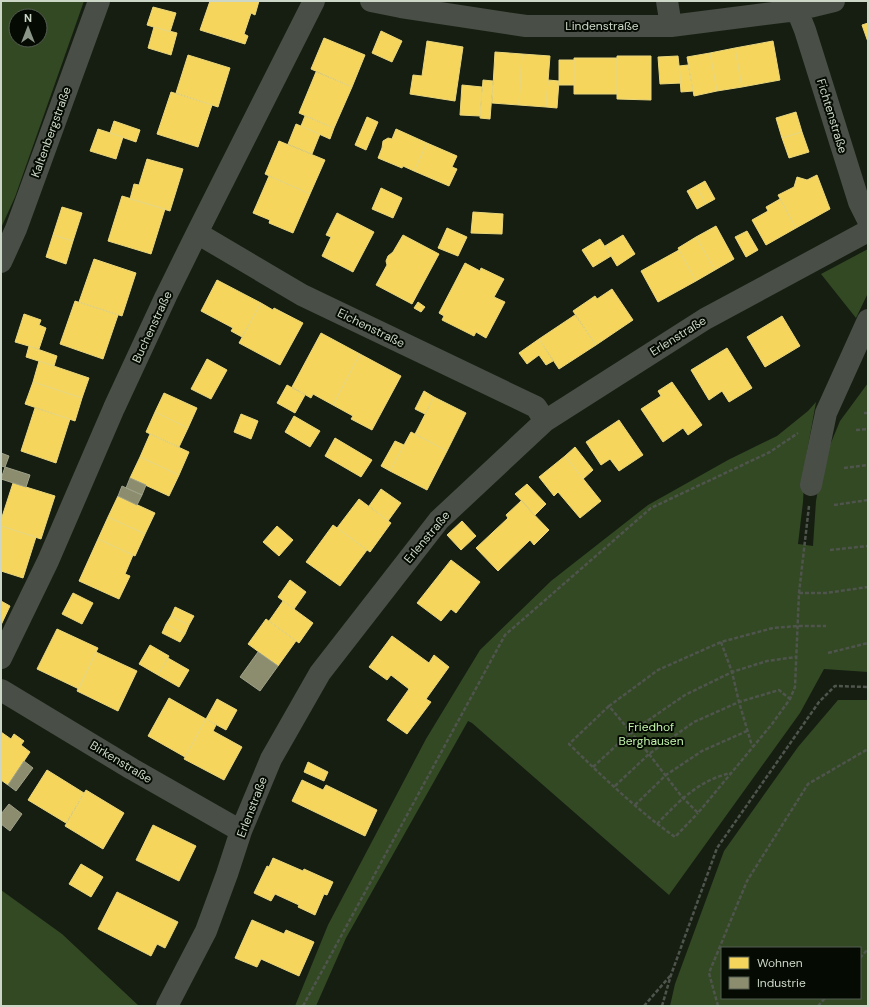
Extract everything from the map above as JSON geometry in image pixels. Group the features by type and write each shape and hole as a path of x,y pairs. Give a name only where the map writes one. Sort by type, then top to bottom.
{"street":[{"name":"Kaltenbergstraße","path":"1,262 16,229 99,1"},
{"name":"Buchenstraße","path":"1,658 48,561 114,408 197,233 314,1"},
{"name":"Lindenstraße","path":"371,1 526,26 671,26 797,10 834,1"},
{"path":"667,1 671,26"},
{"name":"Fichtenstraße","path":"797,10 805,30 859,202 868,220"},
{"name":"Erlenstraße","path":"167,1006 206,931 241,831 271,758 320,673 439,520 545,420 705,319 868,231"},
{"name":"Eichenstraße","path":"197,233 302,295 536,407 545,420"},
{"path":"811,485 826,413 868,320"},
{"name":"Birkenstraße","path":"1,690 132,769 241,831"}],"path":[{"path":"303,1006 505,634 651,508 770,452 826,413"},
{"path":"856,430 868,429"},
{"path":"844,468 868,465"},
{"path":"811,485 799,594 798,626 796,657 796,687 790,699 772,724 752,746 698,813 675,837 657,824 593,767 570,744 609,706 658,670 721,642 773,628 798,626 826,626"},
{"path":"834,505 868,500"},
{"path":"830,550 868,546"},
{"path":"799,594 826,593 868,586"},
{"path":"721,642 732,672 752,746"},
{"path":"828,654 868,643"},
{"path":"593,767 630,732 685,695 732,672 767,661 796,657"},
{"path":"662,1006 671,975 717,848 819,702 835,686 868,687"},
{"path":"615,786 650,754 694,722 739,702 779,690 790,699"},
{"path":"609,706 650,754 682,797 698,813"},
{"path":"636,805 666,775 702,751 747,731"},
{"path":"718,1006 709,973 747,881 808,784 868,749"},
{"path":"657,824 682,797 716,776 730,773"},
{"path":"861,957 868,948"},
{"path":"644,1006 671,975"}],"green space":[{"path":"1,1 84,1 15,197 1,228"},
{"path":"868,249 868,293 856,318 821,274"},
{"name":"Friedhof Berghausen","path":"868,383 868,672 824,669 800,713 669,895 468,721 346,938 316,1006 295,1006 328,925 426,739 480,650 551,581 648,505 728,460 777,436 808,411 816,402 805,463 803,502 798,544 813,546 816,501 823,462 840,421"},
{"path":"838,700 868,700 868,1006 670,1006 675,984 724,851 798,747"},
{"path":"1,890 62,934 139,1006 1,1006"}],"building: Wohnen":[{"path":"210,1 259,1 255,15 251,13 244,34 248,36 245,44 200,30"},
{"path":"153,7 176,13 170,32 147,25"},
{"path":"868,23 868,42 862,25"},
{"path":"154,27 177,33 171,55 148,48"},
{"path":"381,31 402,41 392,62 372,53"},
{"path":"324,38 365,55 352,87 311,69"},
{"path":"427,41 463,47 455,101 410,94 413,75 422,76"},
{"path":"773,41 780,80 742,87 735,48"},
{"path":"735,48 742,87 717,91 710,53"},
{"path":"495,52 522,54 519,105 492,103"},
{"path":"710,53 717,91 694,96 687,57"},
{"path":"522,54 550,56 546,107 519,105"},
{"path":"188,55 230,68 218,107 176,93"},
{"path":"617,56 651,56 651,100 617,99"},
{"path":"678,56 681,83 660,84 658,57"},
{"path":"574,58 617,58 617,94 574,94"},
{"path":"559,60 574,60 574,85 559,85"},
{"path":"688,65 693,91 681,92 679,66"},
{"path":"316,72 352,87 334,128 299,113"},
{"path":"483,80 493,81 490,119 480,118"},
{"path":"548,80 559,81 557,108 546,107"},
{"path":"462,85 482,87 480,116 460,115"},
{"path":"171,92 212,105 198,147 157,134"},
{"path":"796,112 802,132 782,138 776,118"},
{"path":"305,116 334,128 330,139 301,126"},
{"path":"367,117 378,122 366,150 355,145"},
{"path":"114,121 140,130 136,142 110,133"},
{"path":"296,124 320,134 312,154 288,144"},
{"path":"98,129 123,137 116,159 90,151"},
{"path":"396,129 427,143 414,171 403,166 402,168 378,158 383,141 388,138 392,139"},
{"path":"802,132 809,152 789,158 782,138"},
{"path":"279,141 325,160 310,194 265,174"},
{"path":"427,143 457,156 452,167 457,169 449,186 414,171"},
{"path":"147,159 183,169 170,211 130,199 134,184 139,185"},
{"path":"817,175 830,209 796,228 778,195 794,187 797,177 807,180"},
{"path":"269,176 310,194 293,233 269,223 270,220 253,213"},
{"path":"705,181 715,199 706,204 696,186"},
{"path":"696,186 706,204 697,209 687,191"},
{"path":"381,188 402,198 393,218 372,209"},
{"path":"122,196 165,209 151,254 108,241"},
{"path":"780,199 796,228 766,245 752,220 768,211 766,207"},
{"path":"62,207 82,213 73,241 53,235"},
{"path":"473,212 503,214 502,234 471,233"},
{"path":"337,213 374,232 353,272 322,256 331,237 326,235"},
{"path":"716,226 734,259 715,270 696,237"},
{"path":"447,228 467,237 458,256 438,248"},
{"path":"747,231 758,250 746,257 735,237"},
{"path":"53,235 73,241 66,264 46,257"},
{"path":"403,235 439,254 412,304 376,285 387,265 386,261 388,256 393,252"},
{"path":"623,235 635,254 617,266 605,246"},
{"path":"696,237 715,270 696,281 678,248"},
{"path":"600,239 611,256 593,267 582,250"},
{"path":"679,250 696,281 658,302 641,271"},
{"path":"94,259 136,273 122,316 79,302"},
{"path":"465,263 480,271 481,268 504,279 494,297 505,302 486,338 476,332 474,336 442,320 444,316 439,313"},
{"path":"217,280 261,303 242,337 231,331 233,328 201,311"},
{"path":"612,289 633,320 596,345 573,311 595,296 597,299"},
{"path":"75,301 118,315 103,359 60,344"},
{"path":"418,302 425,307 421,312 414,308"},
{"path":"261,303 303,323 280,365 239,343"},
{"path":"24,314 41,320 39,325 46,328 39,349 15,342"},
{"path":"575,315 596,345 559,369 539,339"},
{"path":"782,316 800,346 765,367 747,337"},
{"path":"321,333 360,354 333,405 313,394 311,398 292,387"},
{"path":"539,339 553,361 546,365 539,355 527,364 519,353"},
{"path":"29,346 57,356 54,366 26,357"},
{"path":"727,348 752,388 729,402 722,391 709,400 691,370"},
{"path":"360,354 401,376 372,430 351,419 353,416 333,405"},
{"path":"207,359 227,370 211,399 191,389"},
{"path":"39,361 89,378 82,398 33,382"},
{"path":"33,382 82,398 75,421 25,404"},
{"path":"672,382 702,425 688,435 683,428 663,442 641,409 661,396 658,391"},
{"path":"287,385 305,395 295,413 277,403"},
{"path":"424,391 434,397 425,414 415,409"},
{"path":"164,393 197,408 188,428 155,412"},
{"path":"434,397 466,413 447,451 415,434"},
{"path":"35,408 70,419 56,463 21,451"},
{"path":"155,412 188,428 179,447 146,432"},
{"path":"241,414 258,421 251,439 234,432"},
{"path":"294,416 320,431 310,447 285,432"},
{"path":"619,420 643,455 619,471 610,459 601,465 586,442"},
{"path":"411,432 447,451 427,490 390,471"},
{"path":"150,434 189,452 179,475 140,457"},
{"path":"335,438 372,460 361,477 325,456"},
{"path":"395,441 404,445 390,471 381,466"},
{"path":"575,447 593,470 583,479 565,456"},
{"path":"565,456 601,501 580,518 558,492 554,496 539,477"},
{"path":"140,457 179,475 169,496 130,478"},
{"path":"13,483 55,496 41,539 1,526 1,520"},
{"path":"527,484 546,504 535,515 515,494"},
{"path":"381,489 401,503 388,521 369,506"},
{"path":"118,496 155,513 145,534 108,517"},
{"path":"359,499 391,523 370,552 337,528"},
{"path":"521,501 549,530 534,545 530,540 498,571 476,548 508,518 506,515"},
{"path":"108,517 145,534 135,556 98,539"},
{"path":"462,521 476,536 461,550 447,535"},
{"path":"333,525 367,550 340,586 306,562"},
{"path":"1,526 36,537 23,578 1,571"},
{"path":"277,526 293,540 279,556 263,542"},
{"path":"98,539 133,555 125,574 130,576 119,599 79,581"},
{"path":"451,560 480,582 456,613 451,609 441,621 417,603"},
{"path":"290,580 306,592 294,609 278,597"},
{"path":"73,593 93,603 82,624 62,614"},
{"path":"1,601 10,606 1,625"},
{"path":"283,601 313,623 299,643 269,621"},
{"path":"175,607 194,616 189,625 171,616"},
{"path":"171,616 189,625 185,634 166,624"},
{"path":"266,619 296,641 278,666 248,644"},
{"path":"166,624 185,634 180,642 162,633"},
{"path":"57,629 98,648 79,689 37,669"},
{"path":"392,636 429,663 434,655 449,667 426,699 431,702 407,734 387,720 409,689 391,675 387,680 369,667"},
{"path":"150,645 169,656 158,675 139,664"},
{"path":"96,652 137,671 118,711 77,691"},
{"path":"168,658 189,670 179,687 158,675"},
{"path":"169,698 206,719 185,757 148,736"},
{"path":"217,699 237,710 226,730 206,719"},
{"path":"206,719 216,725 213,731 242,747 224,780 184,759"},
{"path":"1,732 11,739 14,734 24,741 21,745 30,752 8,785 1,780"},
{"path":"308,762 328,772 324,781 304,772"},
{"path":"47,770 84,793 66,823 28,800"},
{"path":"302,780 323,790 326,785 377,810 365,836 292,801"},
{"path":"86,790 124,813 103,849 65,826"},
{"path":"153,825 196,846 179,881 136,860"},
{"path":"273,858 303,871 304,869 333,882 327,895 324,894 315,915 298,907 299,905 275,894 271,901 254,893 267,866 269,867"},
{"path":"81,864 103,877 91,897 69,884"},
{"path":"117,892 178,922 165,948 157,944 151,956 98,929"},
{"path":"252,920 284,934 286,930 314,942 299,976 261,959 257,967 235,958"}],"building: Industrie":[{"path":"1,453 9,456 5,467 1,466"},
{"path":"5,467 30,475 26,487 1,479"},
{"path":"130,478 146,485 142,495 126,488"},
{"path":"122,486 142,495 137,505 118,496"},
{"path":"258,652 278,666 260,691 240,677"},
{"path":"24,761 33,768 16,791 8,785"},
{"path":"9,804 22,814 10,831 1,824 1,814"}]}
